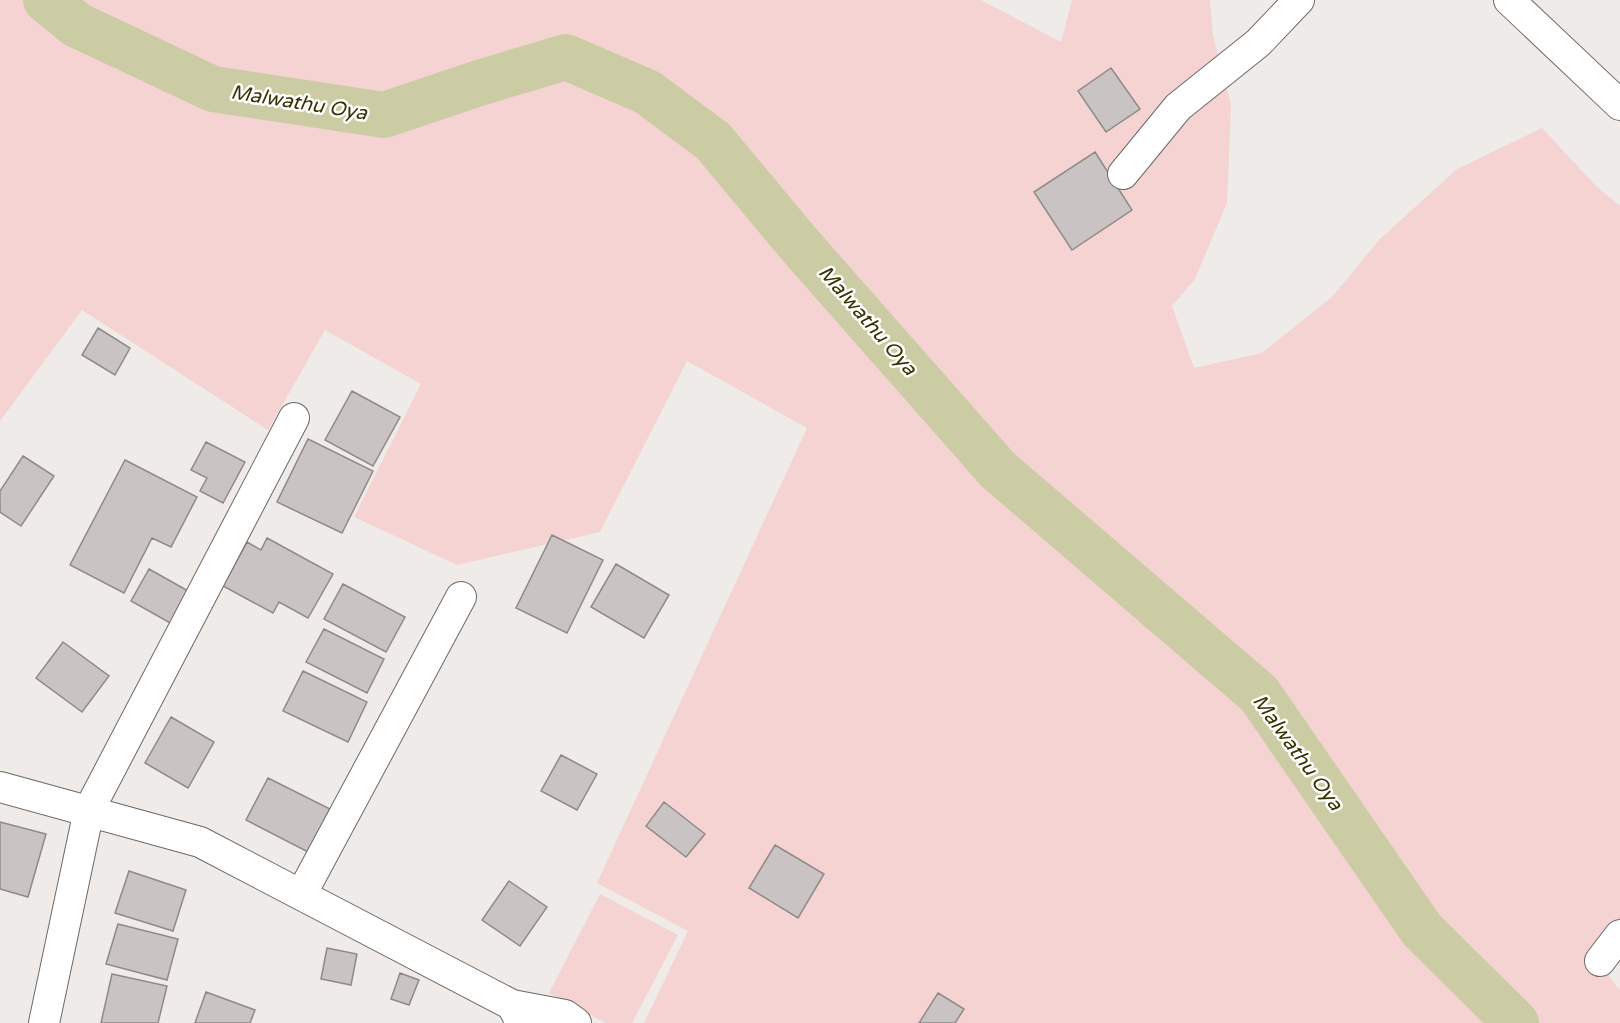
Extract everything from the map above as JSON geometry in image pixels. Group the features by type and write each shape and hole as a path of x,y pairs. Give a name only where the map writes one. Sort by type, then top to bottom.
{"street":[{"path":"1123,174 1178,107 1258,43 1299,0"},
{"path":"1509,0 1620,105"},
{"path":"44,1023 89,810 294,418"},
{"path":"301,895 461,597"},
{"path":"0,787 200,842 517,1014 565,1015 576,1023"},
{"path":"1600,961 1620,935"}],"shaded area":[{"path":"0,0 981,0 1061,42 1072,0 1210,0 1213,36 1231,105 1227,203 1195,279 1172,306 1194,368 1262,353 1333,296 1379,240 1457,169 1542,128 1597,187 1620,206 1620,954 1609,977 1620,990 1620,1023 644,1023 688,931 597,883 807,428 687,361 600,532 457,565 354,517 421,384 325,330 268,430 82,310 0,421"},
{"path":"600,894 678,935 632,1023 606,1023 549,993"}],"building":[{"path":"1111,68 1140,109 1106,132 1078,91"},
{"path":"1095,152 1132,210 1072,250 1034,192"},
{"path":"98,328 130,348 115,375 82,355"},
{"path":"352,391 400,417 373,466 325,440"},
{"path":"308,439 373,471 342,533 277,502"},
{"path":"206,442 245,462 223,503 200,491 207,478 191,470"},
{"path":"23,456 54,476 21,526 0,512 0,491"},
{"path":"125,460 197,497 171,547 152,538 124,593 70,565"},
{"path":"552,535 603,560 567,633 516,608"},
{"path":"267,538 333,574 308,618 279,602 273,613 223,586 247,542 261,550"},
{"path":"616,564 669,595 644,638 591,607"},
{"path":"149,569 190,592 172,624 131,601"},
{"path":"343,584 405,617 386,652 324,619"},
{"path":"324,629 384,659 367,693 306,662"},
{"path":"63,642 109,676 82,712 36,678"},
{"path":"303,671 367,702 348,742 283,711"},
{"path":"171,717 214,742 188,788 145,763"},
{"path":"561,755 597,774 577,810 541,791"},
{"path":"268,778 330,809 308,852 246,820"},
{"path":"664,802 705,834 686,857 646,826"},
{"path":"0,822 46,834 28,897 0,889"},
{"path":"775,845 824,874 798,918 749,888"},
{"path":"129,871 186,890 173,931 115,913"},
{"path":"509,881 547,907 520,946 482,920"},
{"path":"118,924 178,939 167,980 106,964"},
{"path":"327,948 357,954 351,985 321,979"},
{"path":"400,973 419,980 409,1005 391,999"},
{"path":"112,974 167,986 158,1023 101,1023"},
{"path":"206,992 255,1010 250,1023 195,1023"},
{"path":"938,993 964,1009 955,1023 919,1023"}],"waterway":[{"name":"Malwathu Oya","path":"46,0 77,25 213,89 384,115 566,57 647,92 713,141 798,243 998,470 1259,694 1422,930 1516,1023"}]}
